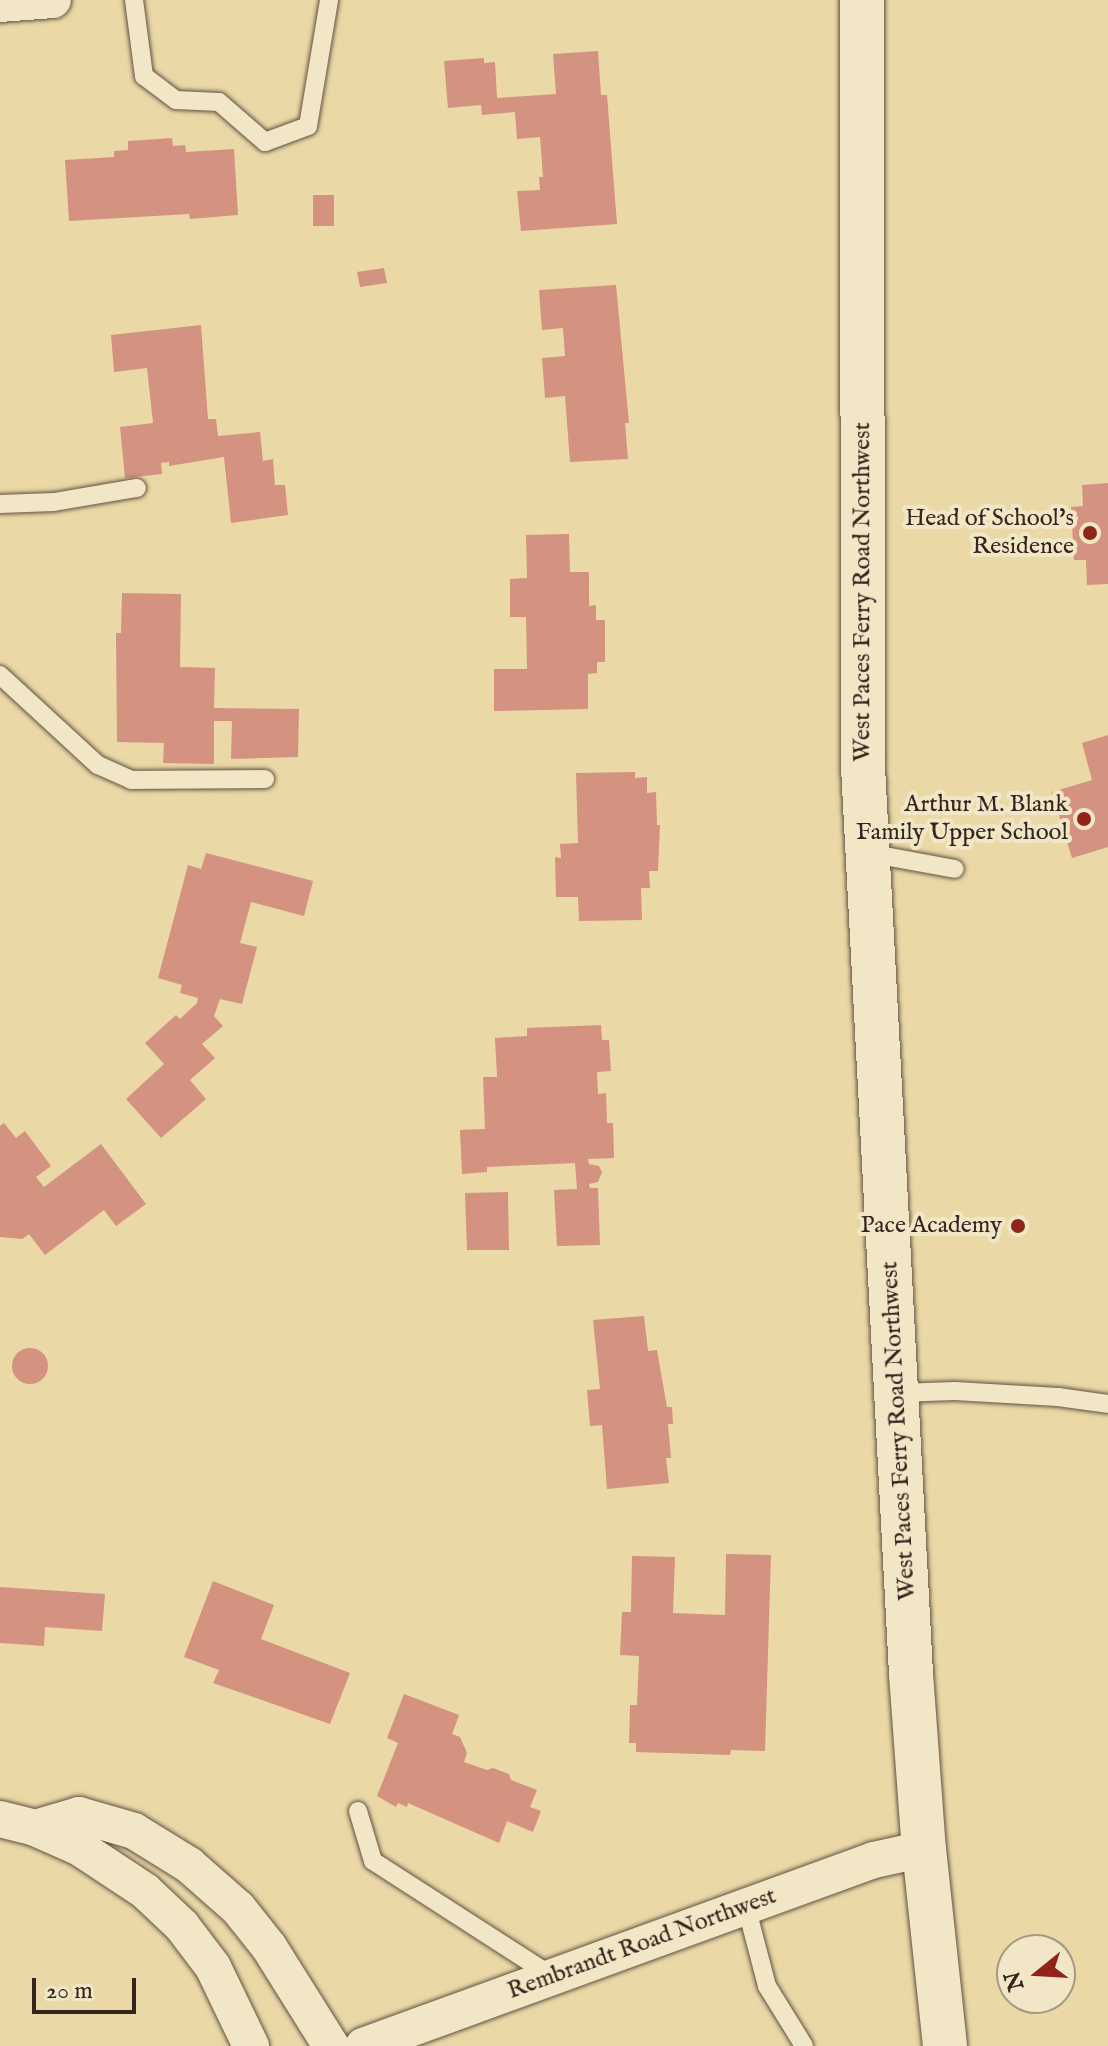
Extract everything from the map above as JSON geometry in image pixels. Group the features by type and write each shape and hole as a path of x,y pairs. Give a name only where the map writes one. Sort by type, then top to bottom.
{"main road":[{"name":"West Paces Ferry Road Northwest","path":"862,0 863,767 924,1849 945,2046"}],"street":[{"path":"0,4 53,0"},
{"path":"35,1828 79,1815 134,1831 189,1865 238,1908 269,1947 331,2046"},
{"path":"0,1819 35,1828 80,1848 145,1891 182,1926 213,1967 251,2046"},
{"name":"Rembrandt Road Northwest","path":"363,2046 874,1860 924,1849"}],"lane":[{"path":"134,0 144,76 176,100 219,102 265,142 308,126 329,0"},
{"path":"0,504 54,502 137,488"},
{"path":"0,675 98,765 131,780 265,779"},
{"path":"868,853 955,869"},
{"path":"898,1393 955,1391 1108,1404"},
{"path":"358,1811 373,1861 553,1977"},
{"path":"746,1906 767,1986 804,2046"}],"building":[{"path":"598,51 601,95 607,95 617,224 521,231 517,191 540,190 539,177 543,177 540,137 517,139 515,112 482,115 481,105 448,108 444,61 484,58 484,63 495,62 497,98 556,94 553,54"},
{"path":"172,138 173,146 185,145 186,152 234,149 238,215 190,219 189,214 69,221 65,160 114,157 114,151 128,150 128,141"},
{"path":"313,195 334,195 334,226 313,226"},
{"path":"384,268 387,283 360,287 357,272"},
{"path":"616,285 629,423 625,423 628,459 570,462 565,396 545,398 542,358 565,356 563,328 542,330 539,290"},
{"path":"201,325 208,419 216,419 218,436 260,432 263,461 273,459 275,485 285,485 288,515 231,523 224,457 169,466 169,462 161,463 162,474 125,478 120,427 153,423 147,368 114,372 111,335"},
{"name":"Head of School's Residence","path":"1108,483 1108,584 1087,585 1086,560 1074,560 1071,507 1083,506 1082,485"},
{"path":"569,534 570,572 589,572 589,606 596,605 596,620 605,620 605,662 597,662 597,673 588,674 588,709 494,711 494,669 527,669 526,617 510,617 510,579 527,578 526,535"},
{"path":"122,593 181,594 180,667 215,668 214,708 299,709 298,757 231,759 232,721 214,721 214,764 163,763 164,743 117,742 116,633 121,633"},
{"name":"Arthur M. Blank Family Upper School","path":"1108,735 1108,847 1072,858 1052,792 1092,780 1082,743"},
{"path":"635,772 635,778 647,777 647,793 656,792 657,825 660,825 658,871 649,871 650,888 641,888 642,920 579,921 578,897 556,897 555,857 561,858 560,844 578,843 576,773"},
{"path":"206,853 313,881 304,916 251,902 240,943 257,947 242,1004 220,999 214,1016 223,1026 202,1044 215,1058 190,1080 206,1099 161,1138 126,1099 164,1064 145,1043 176,1015 180,1019 197,1003 198,998 180,993 182,985 158,978 188,865 201,869"},
{"path":"601,1025 602,1040 609,1040 611,1071 597,1072 598,1094 606,1093 607,1123 613,1123 614,1158 588,1159 589,1164 599,1166 602,1172 598,1182 589,1184 590,1188 598,1188 600,1245 557,1246 554,1190 577,1189 575,1163 487,1167 487,1172 462,1174 460,1130 485,1129 483,1077 497,1077 495,1038 527,1036 527,1028"},
{"path":"4,1123 16,1138 25,1131 51,1166 36,1177 44,1187 101,1144 146,1204 116,1226 104,1210 45,1255 29,1234 22,1239 0,1237 0,1126"},
{"path":"508,1192 509,1250 467,1250 465,1193"},
{"path":"644,1316 648,1351 657,1350 667,1407 672,1407 673,1424 668,1424 671,1458 666,1458 669,1483 607,1489 602,1425 590,1426 587,1390 600,1389 593,1320"},
{"path":"30,1348 43,1353 48,1366 43,1379 30,1384 17,1379 12,1366 17,1353"},
{"path":"726,1554 771,1555 765,1751 731,1750 730,1755 636,1752 636,1743 629,1743 630,1705 637,1705 639,1656 620,1655 622,1612 631,1612 632,1556 675,1557 673,1613 725,1615"},
{"path":"213,1581 274,1605 261,1639 350,1673 330,1724 213,1683 219,1670 184,1657"},
{"path":"0,1587 105,1594 102,1631 45,1627 44,1646 0,1643"},
{"path":"404,1694 459,1715 452,1734 460,1737 467,1753 464,1762 509,1774 511,1780 537,1790 530,1807 541,1811 533,1832 507,1821 499,1843 408,1803 407,1807 398,1803 396,1807 377,1796 398,1743 387,1738"}],"place":[{"name":"Head of School's Residence","path":"1090,533"},
{"name":"Arthur M. Blank Family Upper School","path":"1084,819"},
{"name":"Pace Academy","path":"1018,1226"}]}
